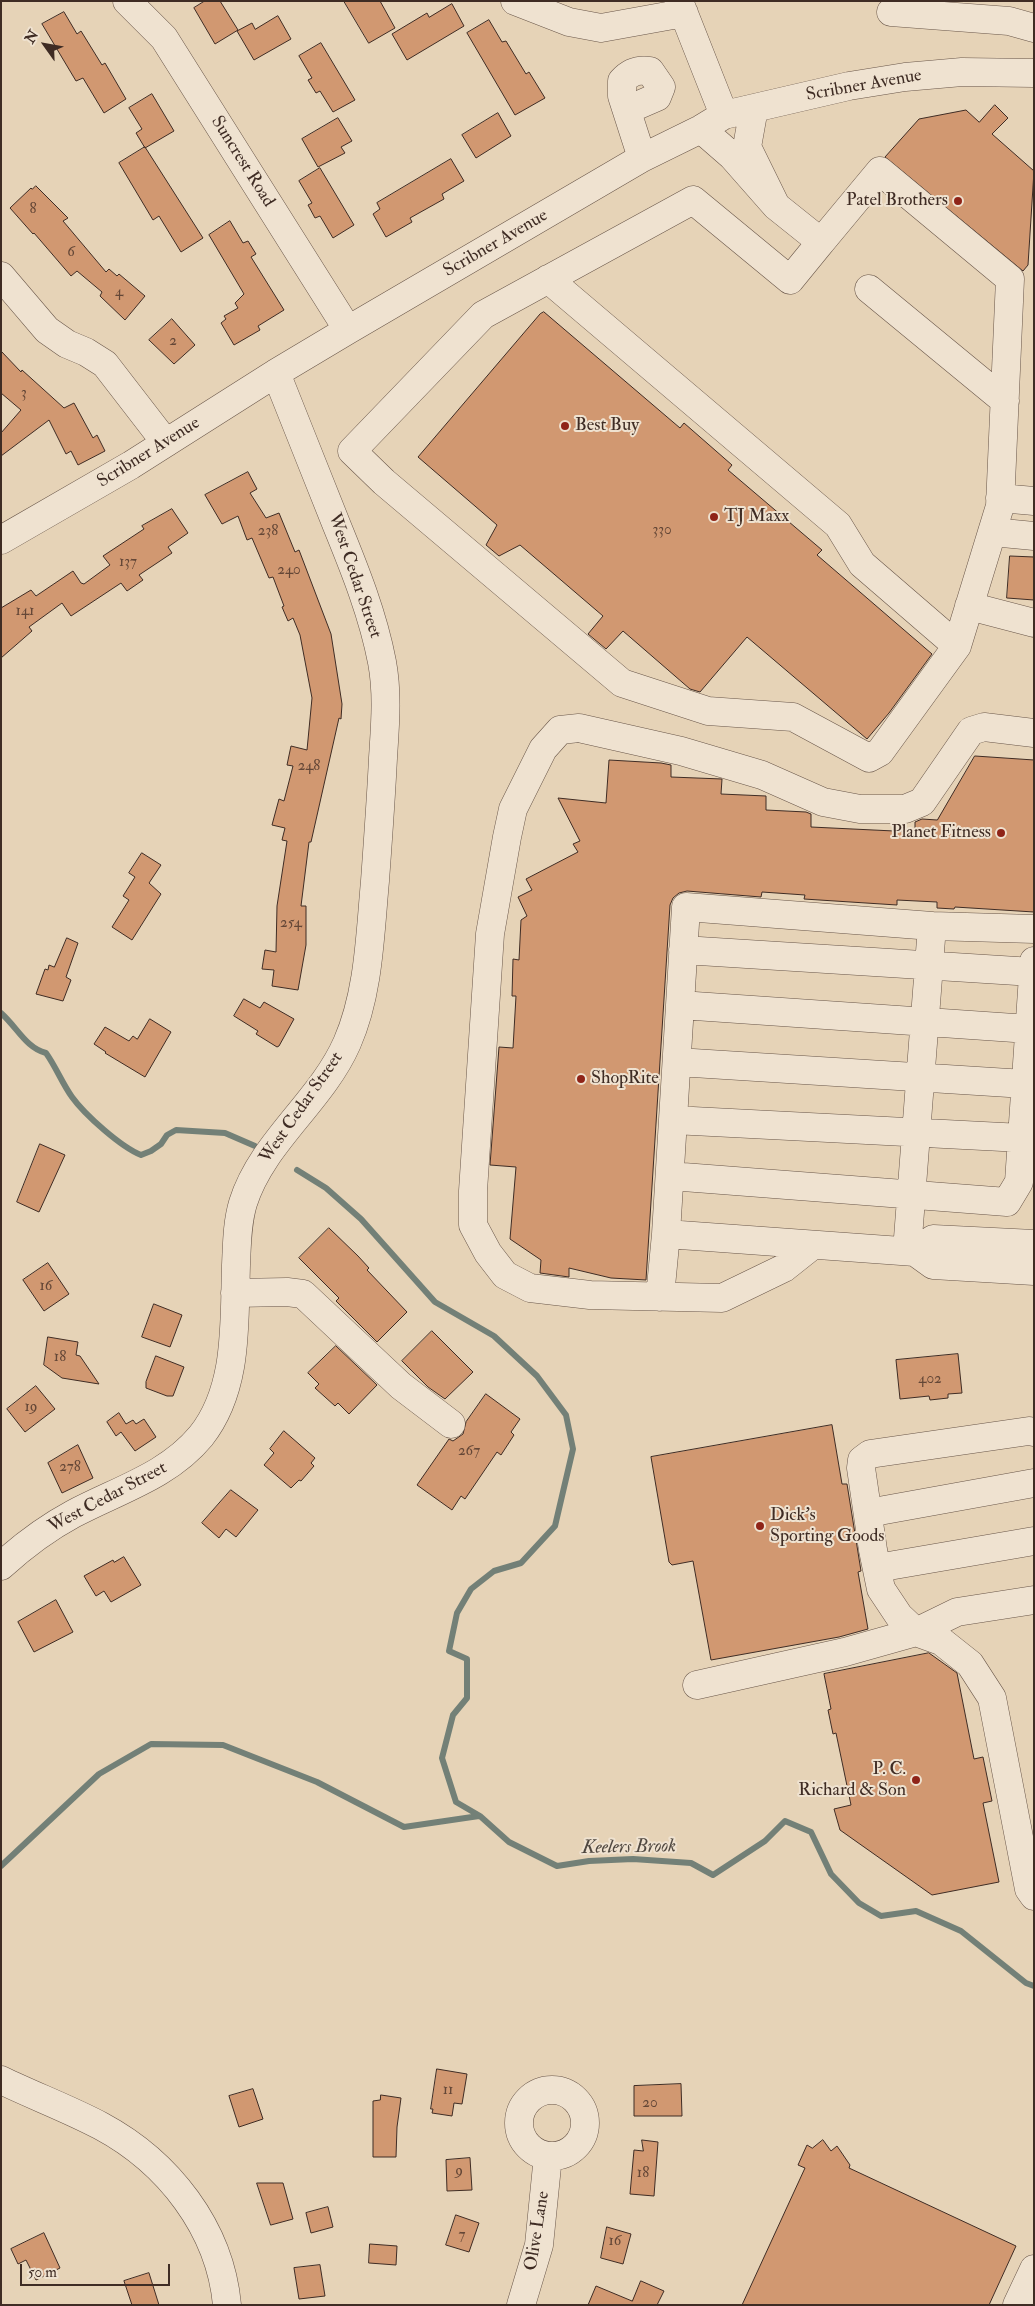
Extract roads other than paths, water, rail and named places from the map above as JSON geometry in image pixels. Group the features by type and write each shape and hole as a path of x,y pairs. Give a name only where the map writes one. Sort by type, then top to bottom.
{"street":[{"name":"Suncrest Road","path":"127,1 164,38 348,330"},
{"path":"514,1 569,22 601,28 682,7 724,115"},
{"path":"891,12 979,10 1034,28"},
{"name":"Scribner Avenue","path":"1,540 92,489 348,330 642,158 701,129 724,115 849,86 905,77 962,72 1034,72"},
{"path":"754,108 747,148 776,206"},
{"path":"627,110 642,158"},
{"path":"701,129 732,156 776,206 821,242"},
{"path":"880,171 978,251 1010,280 1000,498 992,532 957,646 880,752 869,758 793,717 708,711 622,683 384,482 352,451 483,316 548,279 693,200 790,280 880,171"},
{"path":"1,276 47,330 67,344 86,352 105,364 166,444"},
{"path":"548,279 838,525 862,564 957,646"},
{"path":"869,289 1005,401"},
{"name":"West Cedar Street","path":"1,1566 29,1542 51,1527 75,1513 161,1471 176,1461 201,1435 214,1417 231,1365 240,1215 247,1191 266,1158 335,1066 347,1043 362,995 368,953 379,833 385,711 383,665 362,590 276,373"},
{"path":"1000,498 1034,501"},
{"path":"992,532 1034,536"},
{"path":"969,606 1034,623"},
{"path":"813,1245 784,1268 722,1298 590,1295 530,1288 505,1275 488,1253 472,1225 473,1191 490,934 513,809 543,749 560,730 579,728 681,751 762,775 823,802 869,809 905,809 922,802 971,731 984,728 1034,733"},
{"path":"654,1296 666,1234 686,907 932,926 1034,929"},
{"path":"911,1251 916,1133 932,926"},
{"path":"670,1176 1007,1202 1019,1182 1033,967 929,966 683,950"},
{"path":"680,1004 1029,1028"},
{"path":"677,1062 1025,1084"},
{"path":"673,1120 1022,1138"},
{"path":"666,1234 911,1251 934,1265 1034,1271"},
{"path":"911,1251 933,1239 1034,1244"},
{"path":"235,1293 287,1292 303,1294 402,1386 451,1424"},
{"path":"1034,1432 1029,1431 870,1454 862,1460 861,1468 881,1589 899,1616 916,1632 941,1641 970,1664 992,1698 1027,1833 1029,1889 1034,1896"},
{"path":"868,1513 1034,1483"},
{"path":"877,1568 1034,1542"},
{"path":"697,1684 845,1652 916,1632 957,1612 1034,1600"},
{"path":"1,2080 101,2126 143,2152 155,2162 197,2215 214,2248 221,2268 227,2305"},
{"name":"Olive Lane","path":"521,2305 539,2245 548,2156"},
{"path":"1017,2305 1034,2269"}],"waterway":[{"path":"1,1013 27,1042 46,1053 68,1092 85,1113 114,1138 133,1151 141,1155 151,1151 161,1144 167,1135 176,1130 225,1133 255,1146"},
{"name":"Keelers Brook","path":"297,1170 326,1188 361,1219 435,1302 494,1336 537,1376 566,1415 573,1449 555,1526 521,1563 494,1571 471,1589 457,1613 449,1651 467,1659 467,1698 453,1715 442,1758 456,1802 480,1816 509,1842 557,1866 589,1861 633,1859 691,1863 713,1875 765,1841 785,1821 811,1832 831,1874 859,1903 881,1916 916,1911 961,1931 1026,1983 1034,1986"},
{"path":"1,1866 99,1774 151,1744 223,1745 317,1782 404,1827 479,1816"}],"place":[{"name":"Patel Brothers","path":"958,201"},
{"name":"Best Buy","path":"565,426"},
{"name":"TJ Maxx","path":"714,517"},
{"name":"Planet Fitness","path":"1001,833"},
{"name":"ShopRite","path":"581,1079"},
{"name":"Dick's Sporting Goods","path":"760,1526"},
{"name":"P. C. Richard & Son","path":"916,1780"}]}
